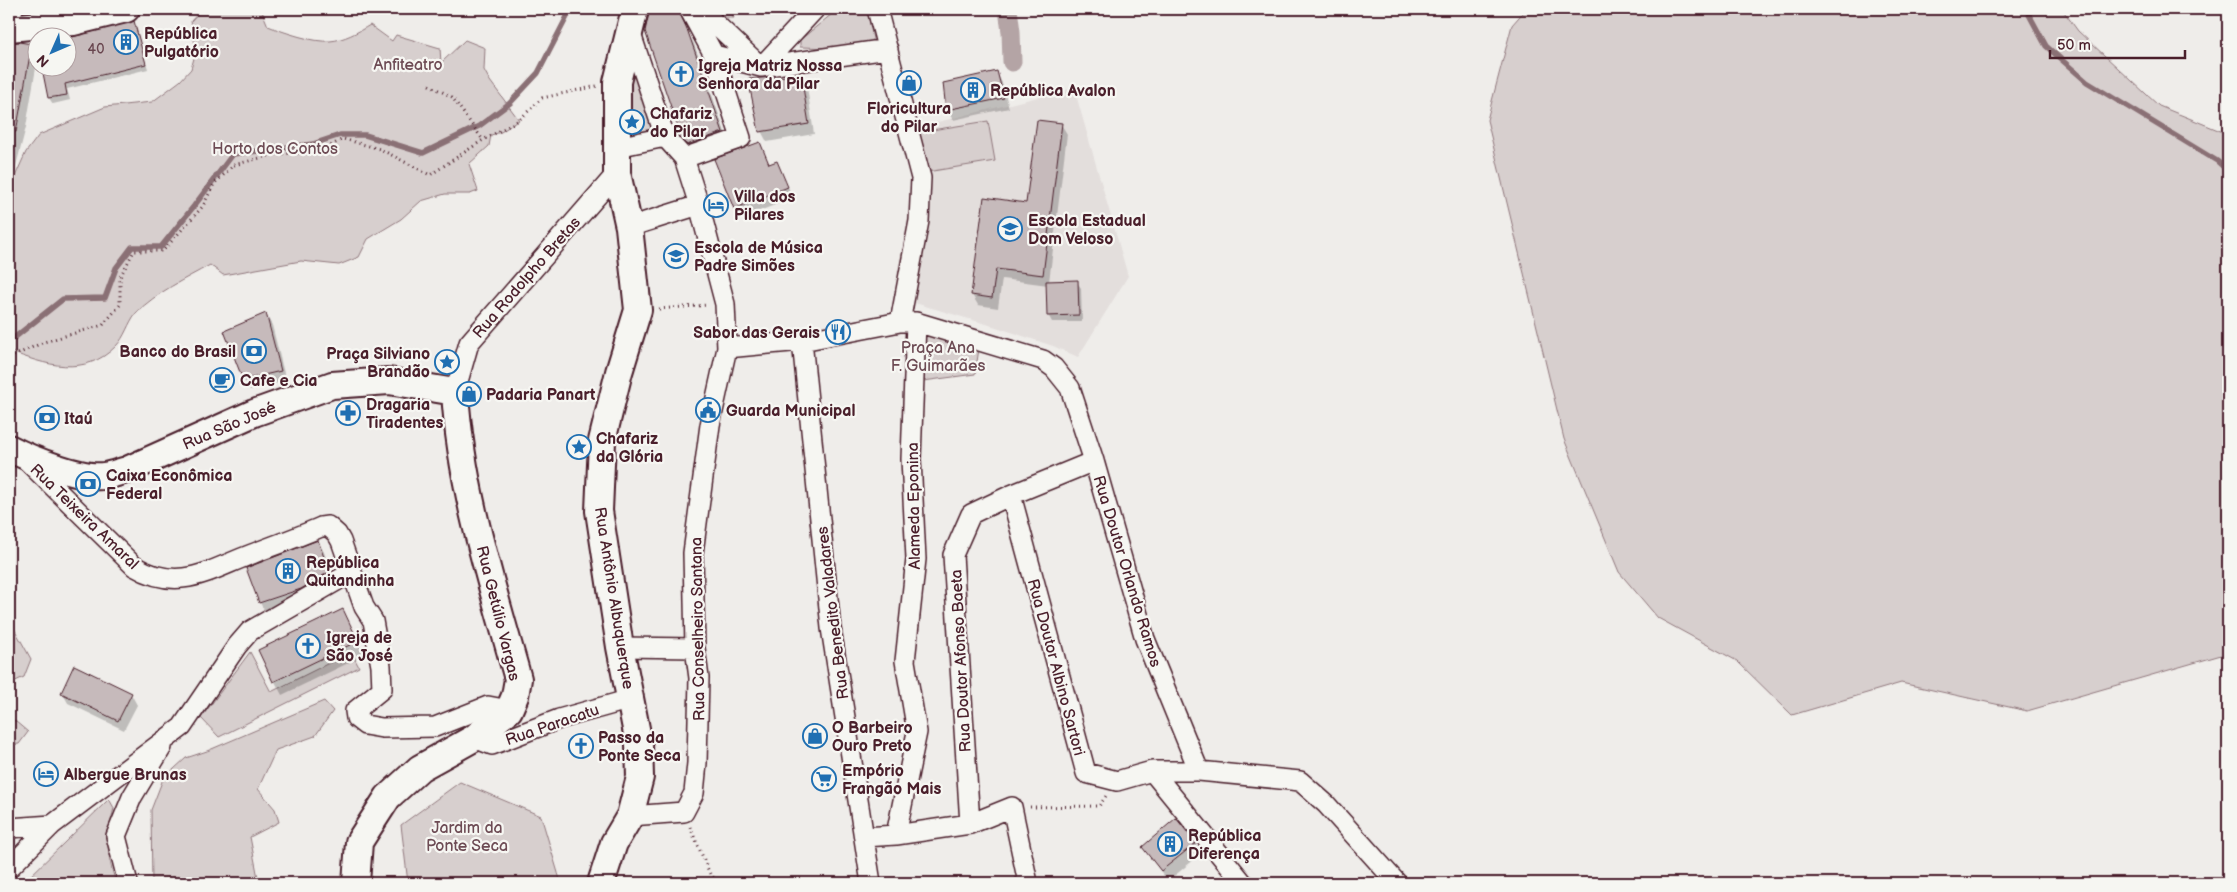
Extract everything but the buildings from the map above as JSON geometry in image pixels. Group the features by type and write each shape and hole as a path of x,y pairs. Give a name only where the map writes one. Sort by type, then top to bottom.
{"street":[{"path":"9,18 13,9"},
{"path":"9,28 73,22 126,9"},
{"path":"634,14 630,32 664,137 684,158 741,138 714,55 690,9"},
{"path":"700,9 761,67"},
{"path":"761,67 815,9"},
{"name":"Alameda Eponina","path":"877,9 921,178 919,221 908,322 911,459 916,559 905,661 917,732 896,835"},
{"name":"Rua Antônio Albuquerque","path":"601,883 614,843 630,816 640,777 638,744 620,647 599,510 602,442 619,372 638,310 629,227 617,172 617,82 634,14"},
{"path":"714,55 761,67 888,48"},
{"path":"617,172 622,146 664,137"},
{"name":"Rua Conselheiro Santana","path":"684,158 699,204 725,304 727,348 710,425 693,553 695,648 699,678 698,763 694,793 684,812"},
{"name":"Rua Rodolpho Bretas","path":"455,392 469,344 617,172"},
{"path":"629,227 699,204"},
{"path":"727,348 802,341 908,322"},
{"name":"Rua Doutor Orlando Ramos","path":"908,322 1043,360 1054,368 1070,388 1094,461 1145,639 1199,771"},
{"name":"Rua Benedito Valadares","path":"802,341 831,628 871,883"},
{"name":"Rua São José","path":"14,451 83,475 104,476 126,470 254,413 332,385 389,381 455,392"},
{"name":"Rua Getúlio Vargas","path":"455,392 463,462 487,567 518,679 516,696 509,710"},
{"name":"Rua Teixeira Amaral","path":"14,451 134,566 155,577 180,578 202,574 321,527 328,526 337,534 341,541 352,572"},
{"name":"Rua Doutor Afonso Baeta","path":"970,824 953,555 972,514 1010,495 1094,461"},
{"name":"Rua Doutor Albino Sartori","path":"1010,495 1086,773 1117,781"},
{"path":"9,868 52,825 182,727 237,646 250,631 352,572 364,607 373,620 382,680 382,689 355,711 356,718 365,724 382,728 434,727 488,706 509,710"},
{"path":"620,647 695,648"},
{"name":"Rua Paracatu","path":"474,738 492,745 559,719 631,700"},
{"path":"356,883 359,842 388,797 420,768 474,738 509,710"},
{"path":"128,883 116,836 132,797 166,739"},
{"path":"1152,771 1243,883"},
{"path":"1117,781 1152,771 1199,771 1300,781 1326,804 1397,883"},
{"path":"864,837 896,835 970,824 1012,807 1028,883"},
{"path":"630,816 684,812"},
{"path":"9,828 52,825"}],"path":[{"path":"9,366 12,365 9,358 44,342 103,325 120,305 120,277 134,251 164,251 203,206 214,184 234,164 275,154 320,152 343,140 380,149 430,175 482,139 519,120 542,98 617,82"},
{"path":"429,85 452,97 482,139"},
{"path":"638,310 725,304"},
{"path":"1012,807 1099,806 1117,781"},
{"path":"684,812 710,874 719,883"}],"shaded area":[{"name":"Escola Estadual Dom Veloso","path":"1074,88 1128,276 1078,357 1053,346 993,326 908,301 901,292 897,273 914,184 902,131"}],"green space":[{"name":"Horto dos Contos","path":"202,9 261,9 268,26 299,36 324,41 346,37 370,25 392,41 396,35 440,48 441,63 465,40 485,48 484,70 519,120 501,132 491,135 489,146 469,164 478,191 470,194 445,194 421,201 401,219 368,239 359,257 339,265 301,261 223,275 210,265 172,286 144,305 133,317 116,346 104,356 91,362 64,366 37,361 9,351 9,190 26,152 39,135 105,107 152,102 180,81 191,69 196,51 191,21"},
{"path":"704,9 722,9 731,13 734,18 707,18"},
{"path":"838,9 867,9 875,49 800,47 800,40"},
{"path":"1526,9 2062,9 2078,31 2159,106 2228,134 2228,653 2027,711 1901,683 1792,715 1737,661 1658,618 1619,572 1564,439 1487,120 1512,25"},
{"path":"636,77 656,133 613,137 627,78"},
{"path":"988,121 995,161 914,174 907,134"},
{"name":"Praça Ana F. Guimarães","path":"919,327 979,349 975,374 916,382"},
{"path":"9,622 31,659 24,677 9,684"},
{"path":"250,652 271,692 351,652 359,667 219,737 201,718"},
{"path":"324,701 333,711 315,736 276,750 258,789 275,809 279,822 250,837 259,883 152,883 151,810 163,779 186,758 207,751"},
{"path":"9,716 28,732 19,744 9,745"},
{"name":"Jardim da Ponte Seca","path":"460,782 541,816 561,883 408,883 401,825"},
{"path":"109,799 114,808 108,846 110,863 116,883 23,883"}],"waterway":[{"path":"9,338 14,338 63,299 105,298 116,268 132,247 161,247 233,154 313,144 340,135 365,135 423,153 479,126 510,103 538,73 571,9"},
{"path":"1008,9 1012,62"},
{"path":"2026,9 2046,46 2087,82 2217,161 2228,171"}],"place":[{"name":"República Pulgatório","path":"126,42"},
{"name":"Igreja Matriz Nossa Senhora da Pilar","path":"681,74"},
{"name":"Floricultura do Pilar","path":"909,83"},
{"name":"República Avalon","path":"973,90"},
{"name":"Chafariz do Pilar","path":"632,122"},
{"name":"Villa dos Pilares","path":"716,205"},
{"name":"Escola Estadual Dom Veloso","path":"1010,229"},
{"name":"Escola de Música Padre Simões","path":"676,256"},
{"name":"Sabor das Gerais","path":"838,332"},
{"name":"Banco do Brasil","path":"254,351"},
{"name":"Praça Silviano Brandão","path":"447,362"},
{"name":"Cafe e Cia","path":"222,380"},
{"name":"Padaria Panart","path":"469,394"},
{"name":"Guarda Municipal","path":"708,410"},
{"name":"Dragaria Tiradentes","path":"348,413"},
{"name":"Itaú","path":"47,418"},
{"name":"Chafariz da Glória","path":"579,447"},
{"name":"Caixa Econômica Federal","path":"88,484"},
{"name":"República Quitandinha","path":"288,571"},
{"name":"Igreja de São José","path":"308,646"},
{"name":"O Barbeiro Ouro Preto","path":"815,736"},
{"name":"Passo da Ponte Seca","path":"581,746"},
{"name":"Albergue Brunas","path":"46,774"},
{"name":"Empório Frangão Mais","path":"824,779"},
{"name":"República Diferença","path":"1170,844"}],"park label":[{"name":"Anfiteatro","path":"408,64"}]}
